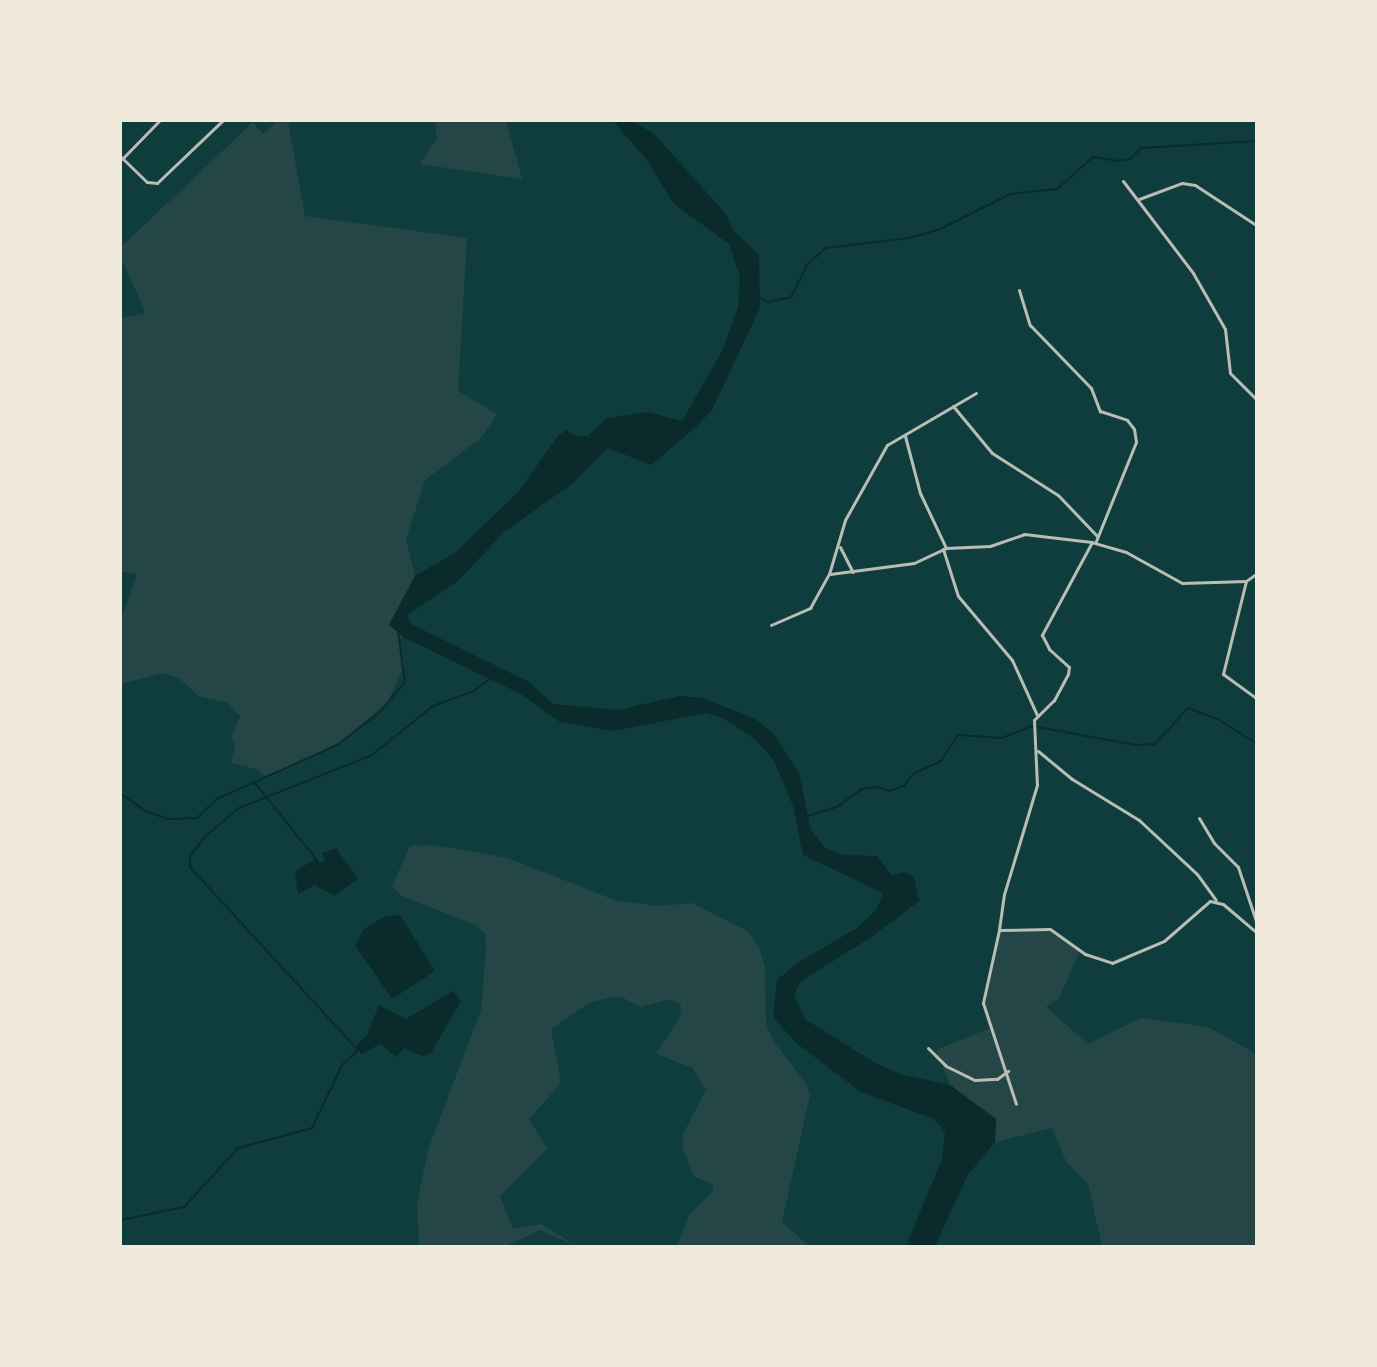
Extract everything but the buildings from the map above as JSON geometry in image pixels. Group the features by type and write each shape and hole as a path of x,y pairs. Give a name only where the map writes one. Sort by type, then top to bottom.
{"street":[{"path":"159,121 122,158 147,182 157,183 222,121"},
{"path":"1123,181 1140,200 1218,315 1228,340 1230,374 1256,399"},
{"path":"1140,200 1182,184 1196,185 1236,211 1242,220 1256,225"},
{"path":"1016,1104 1008,1072 983,1003 999,930 1004,894 1031,815 1038,751 1032,726 1037,715 1054,700 1069,667 1049,649 1042,635 1044,628 1094,542 1136,442 1134,429 1127,420 1100,411 1091,388 1030,325 1019,290"},
{"path":"771,625 804,614 829,574 840,547 845,520 860,488 887,445 976,393"},
{"path":"953,406 992,453 1058,495 1096,536"},
{"path":"905,436 920,493 945,549 958,596 1012,660 1037,715"},
{"path":"829,574 914,563 945,549 990,546 1030,534 1094,542 1182,583 1246,581 1256,574"},
{"path":"840,547 854,572"},
{"path":"1246,581 1223,674 1256,698"},
{"path":"1038,751 1072,779 1139,820 1197,874 1216,901 1256,932"},
{"path":"1199,818 1214,843 1238,867 1256,921"},
{"path":"999,930 1050,929 1085,954 1122,963 1164,942 1210,901 1216,901"},
{"path":"928,1048 946,1066 975,1080 997,1079 1008,1072"}],"shaded area":[{"path":"277,121 288,121 305,216 467,238 458,391 497,414 482,437 425,480 406,539 415,576 389,624 403,637 398,637 405,665 387,703 337,745 268,778 257,769 231,763 235,745 231,739 240,716 228,703 198,696 178,677 162,673 121,684 121,620 137,574 121,571 121,318 146,313 121,258 121,247 253,122 263,134"},
{"path":"435,121 506,121 522,179 420,164 437,138"},
{"path":"613,121 632,121 654,134 727,215 733,230 759,255 760,308 712,410 695,428 651,465 608,448 573,483 504,532 458,581 407,615 411,624 529,682 553,704 618,710 679,696 702,698 754,718 774,734 799,773 811,830 825,848 843,855 877,856 891,875 904,872 914,877 919,901 870,938 801,981 794,995 805,1019 872,1061 899,1074 950,1085 996,1119 995,1142 967,1176 935,1246 906,1246 942,1159 945,1132 934,1119 861,1092 795,1042 773,1017 777,980 797,963 857,928 877,909 883,893 803,855 793,806 774,761 755,739 723,718 706,713 613,731 560,722 521,694 403,637 389,625 415,576 456,552 519,491 558,436 566,430 575,436 588,436 607,418 648,412 682,421 722,351 738,307 740,277 729,244 674,204 647,160"},
{"path":"433,845 508,858 617,901 658,906 692,903 747,931 759,947 765,968 766,1023 773,1041 806,1083 810,1095 782,1222 809,1246 677,1246 690,1214 714,1190 712,1184 693,1176 683,1149 683,1134 706,1090 693,1068 656,1054 680,1017 681,1005 670,999 640,1007 620,996 590,1002 551,1029 561,1083 529,1119 547,1149 500,1196 513,1229 541,1224 577,1246 540,1230 506,1246 419,1246 417,1203 429,1147 481,1010 486,950 485,934 476,925 402,896 392,886 410,846"},
{"path":"336,848 358,879 334,896 315,885 298,894 295,872 316,858 320,864 325,860 322,853"},
{"path":"400,915 435,971 392,999 355,945 364,929 383,917"},
{"path":"1050,929 1080,951 1059,998 1046,1007 1088,1044 1141,1018 1208,1027 1256,1054 1256,1246 1102,1246 1088,1184 1066,1161 1052,1128 995,1142 996,1119 950,1085 936,1050 990,1028 983,1003 999,930"},
{"path":"453,991 461,1001 431,1053 422,1056 404,1048 396,1057 380,1044 362,1054 355,1047 367,1035 379,1005 406,1019"}],"waterway":[{"path":"760,298 768,302 791,297 808,264 826,248 909,238 940,229 1010,194 1057,189 1093,157 1119,161 1130,159 1141,148 1256,141"},
{"path":"121,794 147,812 169,819 197,818 217,799 337,745 379,713 405,682 398,631"},
{"path":"121,1220 184,1207 238,1148 312,1128 342,1065 358,1050 190,867 190,856 208,834 239,808 372,755 433,706 474,691 491,677"},
{"path":"807,816 837,807 862,789 878,787 890,791 904,786 913,774 941,761 958,735 1002,738 1032,726 1136,745 1155,744 1188,708 1219,720 1256,743"},
{"path":"255,783 320,864"}]}
